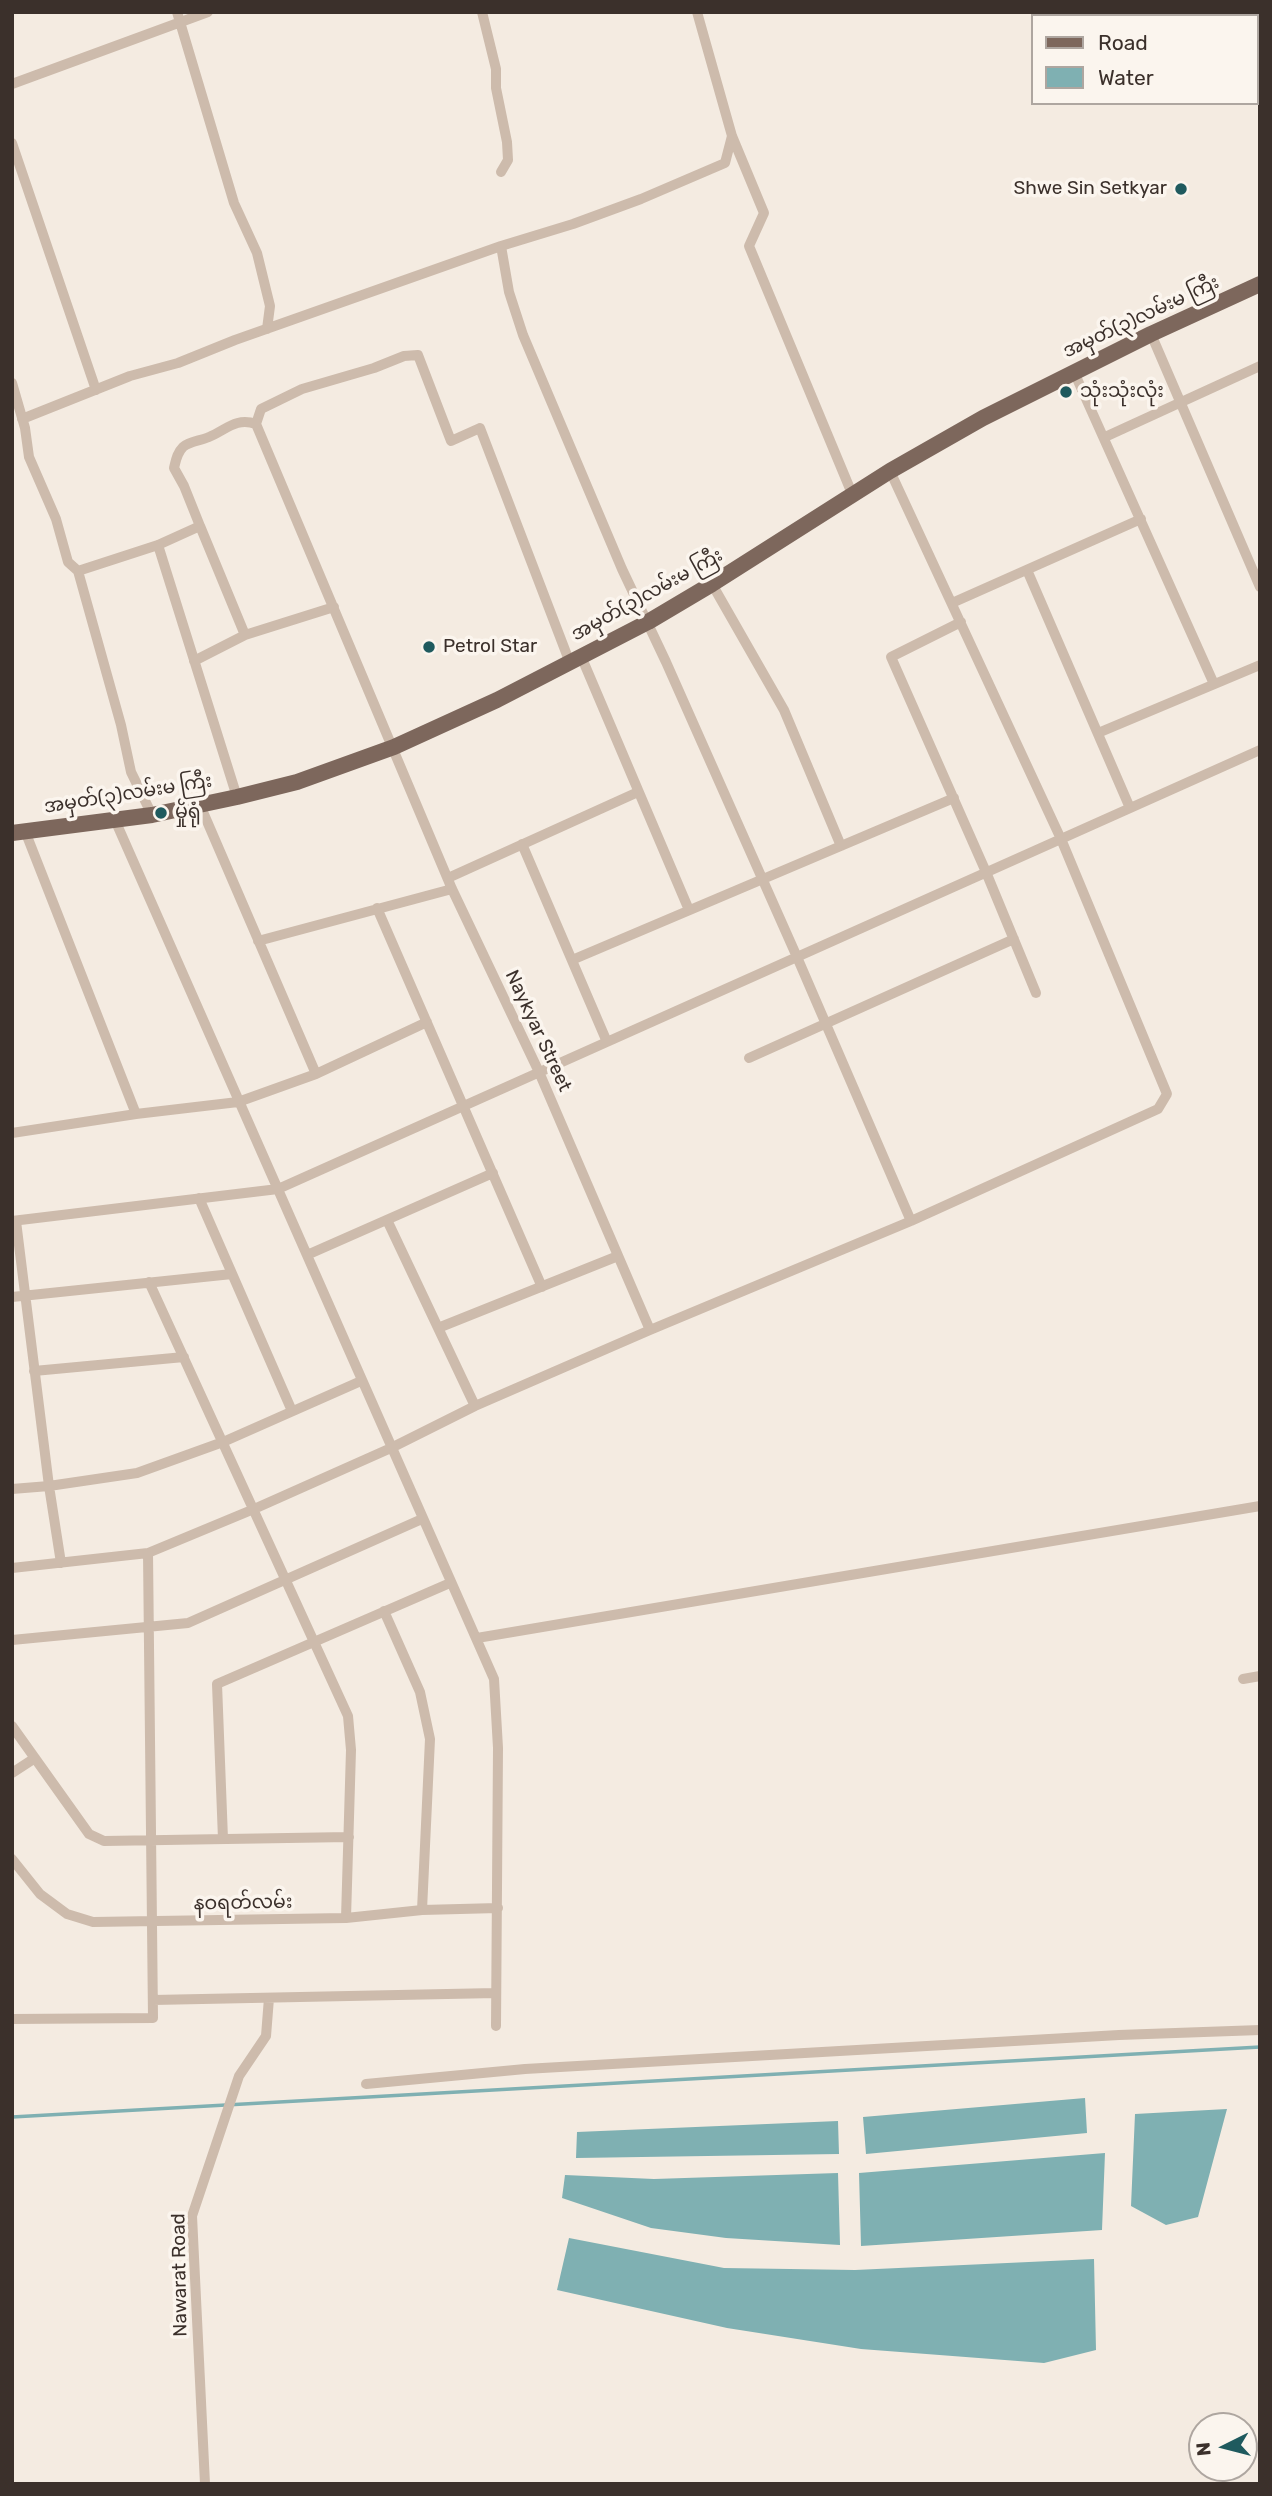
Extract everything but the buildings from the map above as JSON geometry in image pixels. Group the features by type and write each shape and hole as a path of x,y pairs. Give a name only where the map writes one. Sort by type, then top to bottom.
{"main road":[{"name":"အမှတ်(၃)လမ်းမ ကြီး","path":"19,832 152,815 237,797 297,782 394,747 497,700 648,622 890,471 983,418 1151,334 1260,284"}],"street":[{"path":"12,84 179,17 208,12"},
{"path":"482,12 496,69 496,88 507,142 508,160 502,172"},
{"path":"697,12 732,136 764,213 749,246 853,496"},
{"path":"179,17 234,203 257,253 270,306 267,329"},
{"path":"22,419 130,376 178,363 501,246 641,200 725,163 732,136"},
{"path":"12,143 96,390"},
{"path":"501,246 509,292 523,335 622,569 762,878 911,1221"},
{"path":"1151,334 1257,572 1260,587"},
{"path":"245,635 184,485 174,468 178,452 185,444 209,437 232,423 249,421 256,424 261,409 302,389 374,368 404,356 418,355 451,441 480,428 575,659 638,792 689,910"},
{"path":"1105,437 1260,366"},
{"path":"1074,372 1214,684"},
{"path":"12,383 29,457 51,507 68,562 78,571 121,725 131,772 152,815"},
{"name":"Naykyar Street","path":"256,424 452,889 539,1072 650,1330"},
{"path":"12,1568 148,1553 391,1448 475,1406 911,1221 1158,1109 1167,1094 1061,839 890,471"},
{"path":"952,603 1141,519"},
{"path":"78,571 158,545 200,526"},
{"path":"158,545 237,797"},
{"path":"1027,570 1130,808"},
{"path":"712,584 783,710 841,846"},
{"path":"194,661 245,635 334,607"},
{"path":"961,622 891,657 1036,993"},
{"path":"1098,733 1260,665"},
{"path":"61,1563 14,1221 278,1189 1260,750"},
{"path":"448,878 638,792"},
{"path":"572,960 954,798"},
{"path":"200,805 316,1074"},
{"path":"115,820 237,1102 494,1679 497,1709 496,2026"},
{"path":"19,832 136,1114"},
{"path":"522,844 607,1042"},
{"path":"258,940 452,889"},
{"path":"377,908 542,1287"},
{"path":"749,1058 1014,939"},
{"path":"12,1133 237,1102 316,1074 427,1022"},
{"path":"307,1255 493,1173"},
{"path":"199,1198 292,1411"},
{"path":"387,1220 475,1406"},
{"path":"438,1328 618,1256"},
{"path":"12,1297 232,1274"},
{"path":"149,1282 348,1716 351,1750 346,1918"},
{"path":"34,1371 184,1357"},
{"path":"12,1489 137,1474 223,1442 361,1381"},
{"path":"477,1638 1260,1506"},
{"path":"12,1640 188,1623 422,1519"},
{"path":"12,2020 153,2018 148,1553"},
{"path":"223,1839 217,1684 450,1583"},
{"path":"384,1611 420,1692 430,1739 422,1910"},
{"path":"1243,1679 1260,1676"},
{"path":"12,1726 89,1835 104,1842 349,1837"},
{"path":"12,1773 35,1758"},
{"name":"နဝရတ်လမ်း","path":"12,1859 40,1894 67,1914 93,1922 346,1918 422,1910 498,1908"},
{"path":"153,2000 496,1993"},
{"name":"Nawarat Road","path":"205,2484 192,2216 239,2076 266,2036 269,1998"},
{"path":"366,2084 525,2069 1119,2035 1260,2030"}],"water":[{"path":"1085,2098 1087,2133 866,2154 863,2117"},
{"path":"1227,2109 1198,2217 1166,2225 1131,2206 1135,2114"},
{"path":"838,2121 839,2154 576,2158 577,2132"},
{"path":"1105,2153 1102,2230 861,2246 859,2173"},
{"path":"838,2173 840,2245 726,2238 651,2228 562,2198 565,2175 654,2179"},
{"path":"569,2238 724,2268 855,2270 1094,2259 1096,2350 1044,2363 861,2349 727,2328 557,2290"}],"waterway":[{"path":"12,2117 1260,2047"}],"place":[{"name":"Shwe Sin Setkyar","path":"1181,189"},
{"name":"သုံးသုံးလုံး","path":"1066,392"},
{"name":"Petrol Star","path":"429,647"},
{"name":"မှိုရုံ","path":"161,813"}]}
